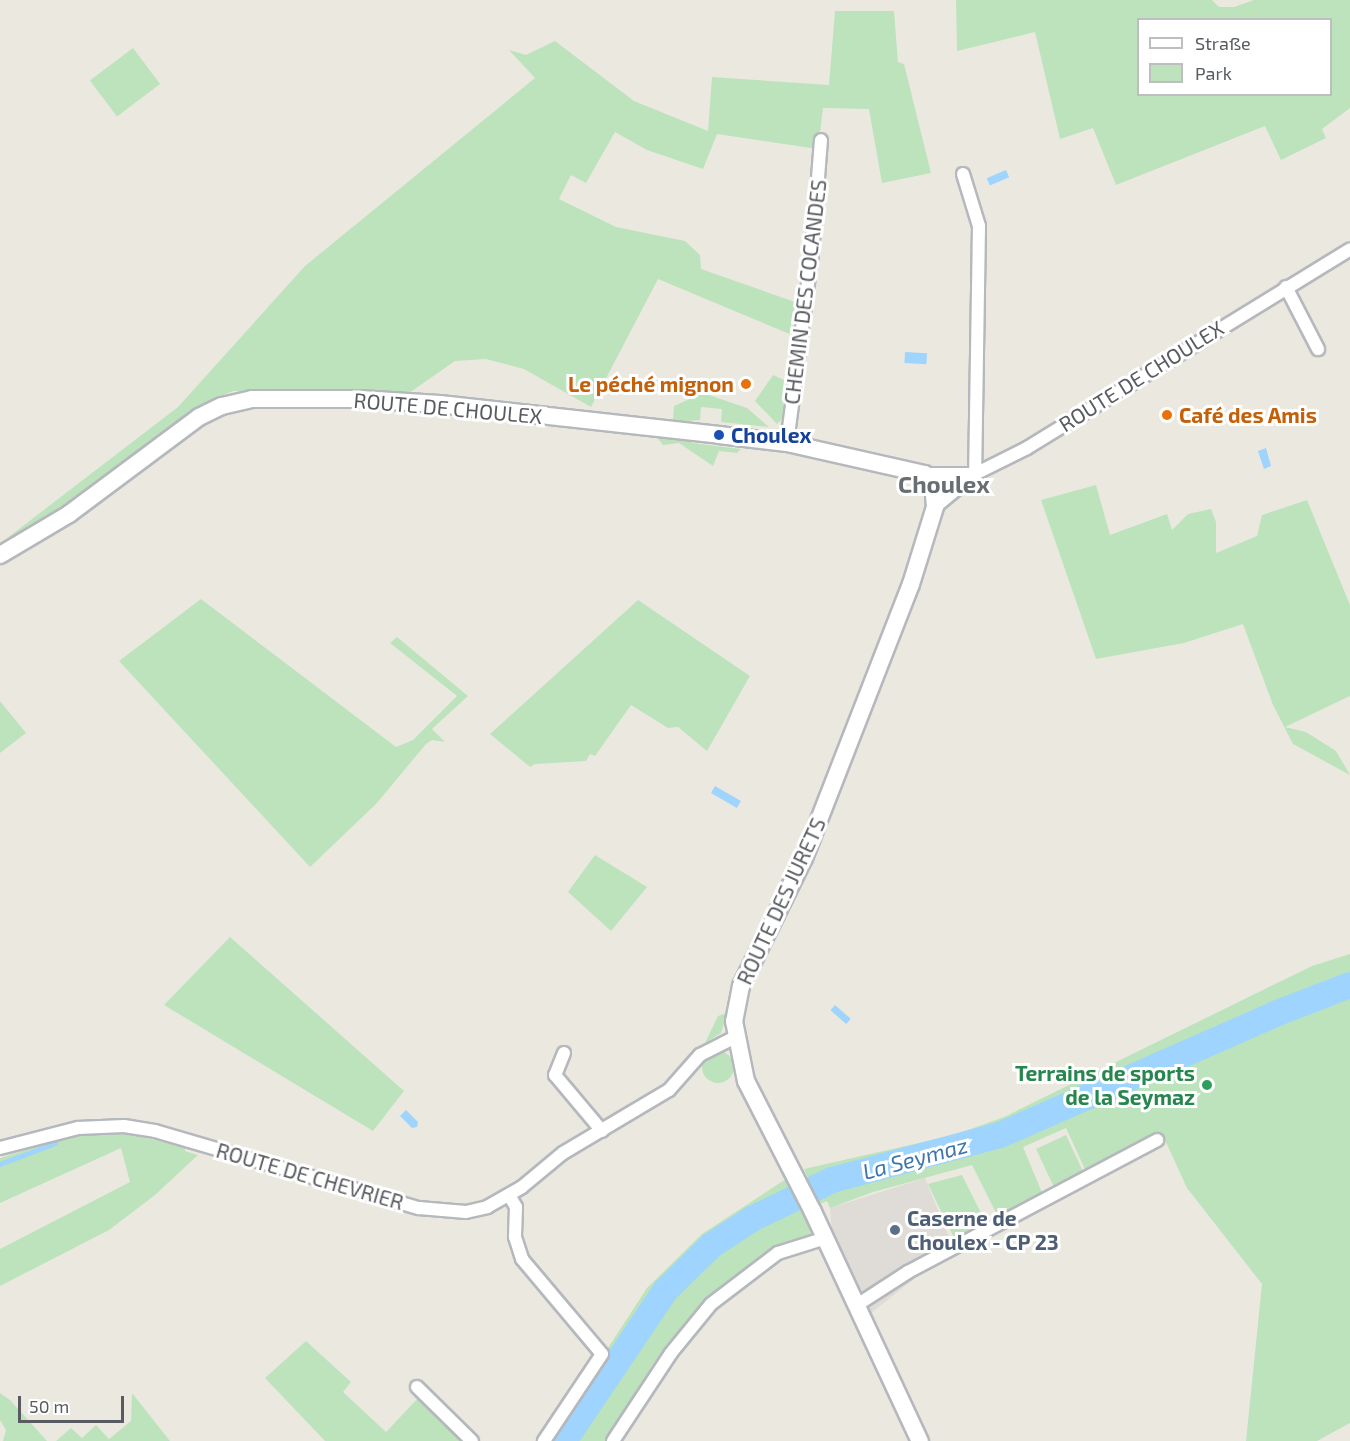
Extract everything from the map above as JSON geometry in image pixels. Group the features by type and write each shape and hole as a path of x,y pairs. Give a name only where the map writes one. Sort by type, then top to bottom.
{"street":[{"name":"CHEMIN DES COCANDES","path":"787,443 812,254 821,140"},
{"path":"929,479 975,474 979,226 963,174"},
{"name":"ROUTE DE CHOULEX","path":"935,507 975,474 1027,448 1350,249"},
{"path":"1286,287 1318,349"},
{"name":"ROUTE DE CHOULEX","path":"0,555 69,514 200,417 222,406 252,399 440,404 787,443 929,479"},
{"name":"ROUTE DES JURETS","path":"920,1441 826,1238 747,1081 735,1037 741,986 804,858 897,622 935,507 929,479"},
{"name":"ROUTE DE CHEVRIER","path":"0,1148 78,1128 124,1126 154,1131 442,1212 487,1207 509,1195 563,1153 669,1090 700,1055 735,1037"},
{"path":"564,1053 555,1076 602,1131"},
{"path":"857,1305 908,1272 1157,1140"},
{"path":"509,1195 516,1206 515,1237 522,1259 603,1354 544,1441"},
{"path":"613,1441 671,1353 711,1304 778,1253 826,1238"},
{"path":"417,1386 472,1441"}],"shaded area":[{"path":"925,1178 956,1254 924,1271 870,1314 832,1234 830,1208"}],"green space":[{"path":"956,0 1212,0 1219,7 1234,7 1254,0 1350,0 1350,108 1322,129 1326,138 1281,160 1265,126 1116,185 1093,128 1060,139 1035,32 957,51"},
{"path":"835,11 894,11 898,62 904,64 931,173 882,183 869,109 823,108 818,149 717,134 703,169 647,150 615,132 586,183 571,175 559,199 616,227 685,241 700,255 701,269 798,303 792,335 658,279 591,407 524,369 486,359 455,361 409,393 233,391 211,400 71,502 6,539 178,407 305,266 535,78 509,50 526,55 555,41 634,101 708,131 712,77 829,85"},
{"path":"133,48 160,84 117,116 90,80"},
{"path":"773,375 786,381 782,419 777,424 755,401"},
{"path":"703,393 747,408 769,427 721,422 722,409 701,407 700,420 673,422 674,406"},
{"path":"656,436 741,449 737,453 719,451 713,466 679,443 663,445"},
{"path":"1096,485 1110,535 1167,514 1172,530 1188,514 1211,509 1216,522 1216,553 1257,536 1262,515 1307,500 1350,605 1350,696 1285,727 1306,732 1336,751 1350,775 1293,744 1273,705 1243,624 1184,643 1096,659 1041,500"},
{"path":"201,599 396,747 413,740 457,696 390,643 397,637 468,696 432,729 445,742 432,740 426,744 376,804 310,867 119,661"},
{"path":"638,600 750,676 707,751 678,727 668,728 631,705 595,756 590,754 586,761 535,764 530,767 490,734"},
{"path":"0,701 26,733 0,753"},
{"path":"595,855 647,887 611,931 568,892"},
{"path":"230,937 404,1091 373,1131 164,1005"},
{"path":"1350,954 1350,1423 1317,1441 1246,1441 1262,1284 1187,1188 1165,1140 1090,1180 1066,1128 1023,1147 1043,1195 999,1219 972,1165 873,1192 830,1208 827,1201 820,1204 804,1169 954,1135 1004,1117 1312,966"},
{"path":"727,1013 721,1033 705,1043 718,1016"},
{"path":"718,1051 729,1056 734,1067 729,1078 718,1083 707,1078 702,1067 707,1056"},
{"path":"95,1134 131,1134 185,1148 185,1151 198,1155 155,1195 109,1230 0,1286 0,1249 130,1182 121,1148 0,1203 0,1158 61,1139"},
{"path":"1066,1135 1083,1172 1053,1186 1036,1149"},
{"path":"962,1175 986,1223 955,1240 928,1184"},
{"path":"786,1179 808,1218 826,1238 750,1271 679,1343 667,1344 649,1370 651,1383 613,1441 549,1441 601,1366 606,1351 647,1288 702,1234"},
{"path":"306,1341 351,1382 343,1392 386,1432 420,1396 467,1441 325,1441 265,1378"},
{"path":"0,1393 10,1400 47,1441 3,1441 6,1430 0,1420"},
{"path":"132,1393 170,1441 56,1441 71,1428 82,1438 96,1425 109,1439 131,1421"}],"water":[{"path":"1006,170 1009,177 990,186 987,178"},
{"path":"905,352 927,353 926,364 904,363"},
{"path":"1266,448 1271,466 1264,469 1258,451"},
{"path":"715,786 741,801 737,808 711,793"},
{"path":"835,1005 851,1019 846,1024 830,1010"},
{"path":"406,1110 418,1122 417,1127 412,1128 400,1116"}],"waterway":[{"name":"La Seymaz","path":"564,1441 665,1291 712,1245 752,1219 832,1180 1000,1135 1275,1014 1350,985"},
{"path":"0,1164 55,1143"}],"place":[{"name":"Le péché mignon","path":"746,384"},
{"name":"Café des Amis","path":"1167,415"},
{"name":"Choulex","path":"719,435"},
{"name":"Terrains de sports de la Seymaz","path":"1207,1085"},
{"name":"Caserne de Choulex - CP 23","path":"895,1230"}],"district":[{"name":"Choulex","path":"944,484"}]}
